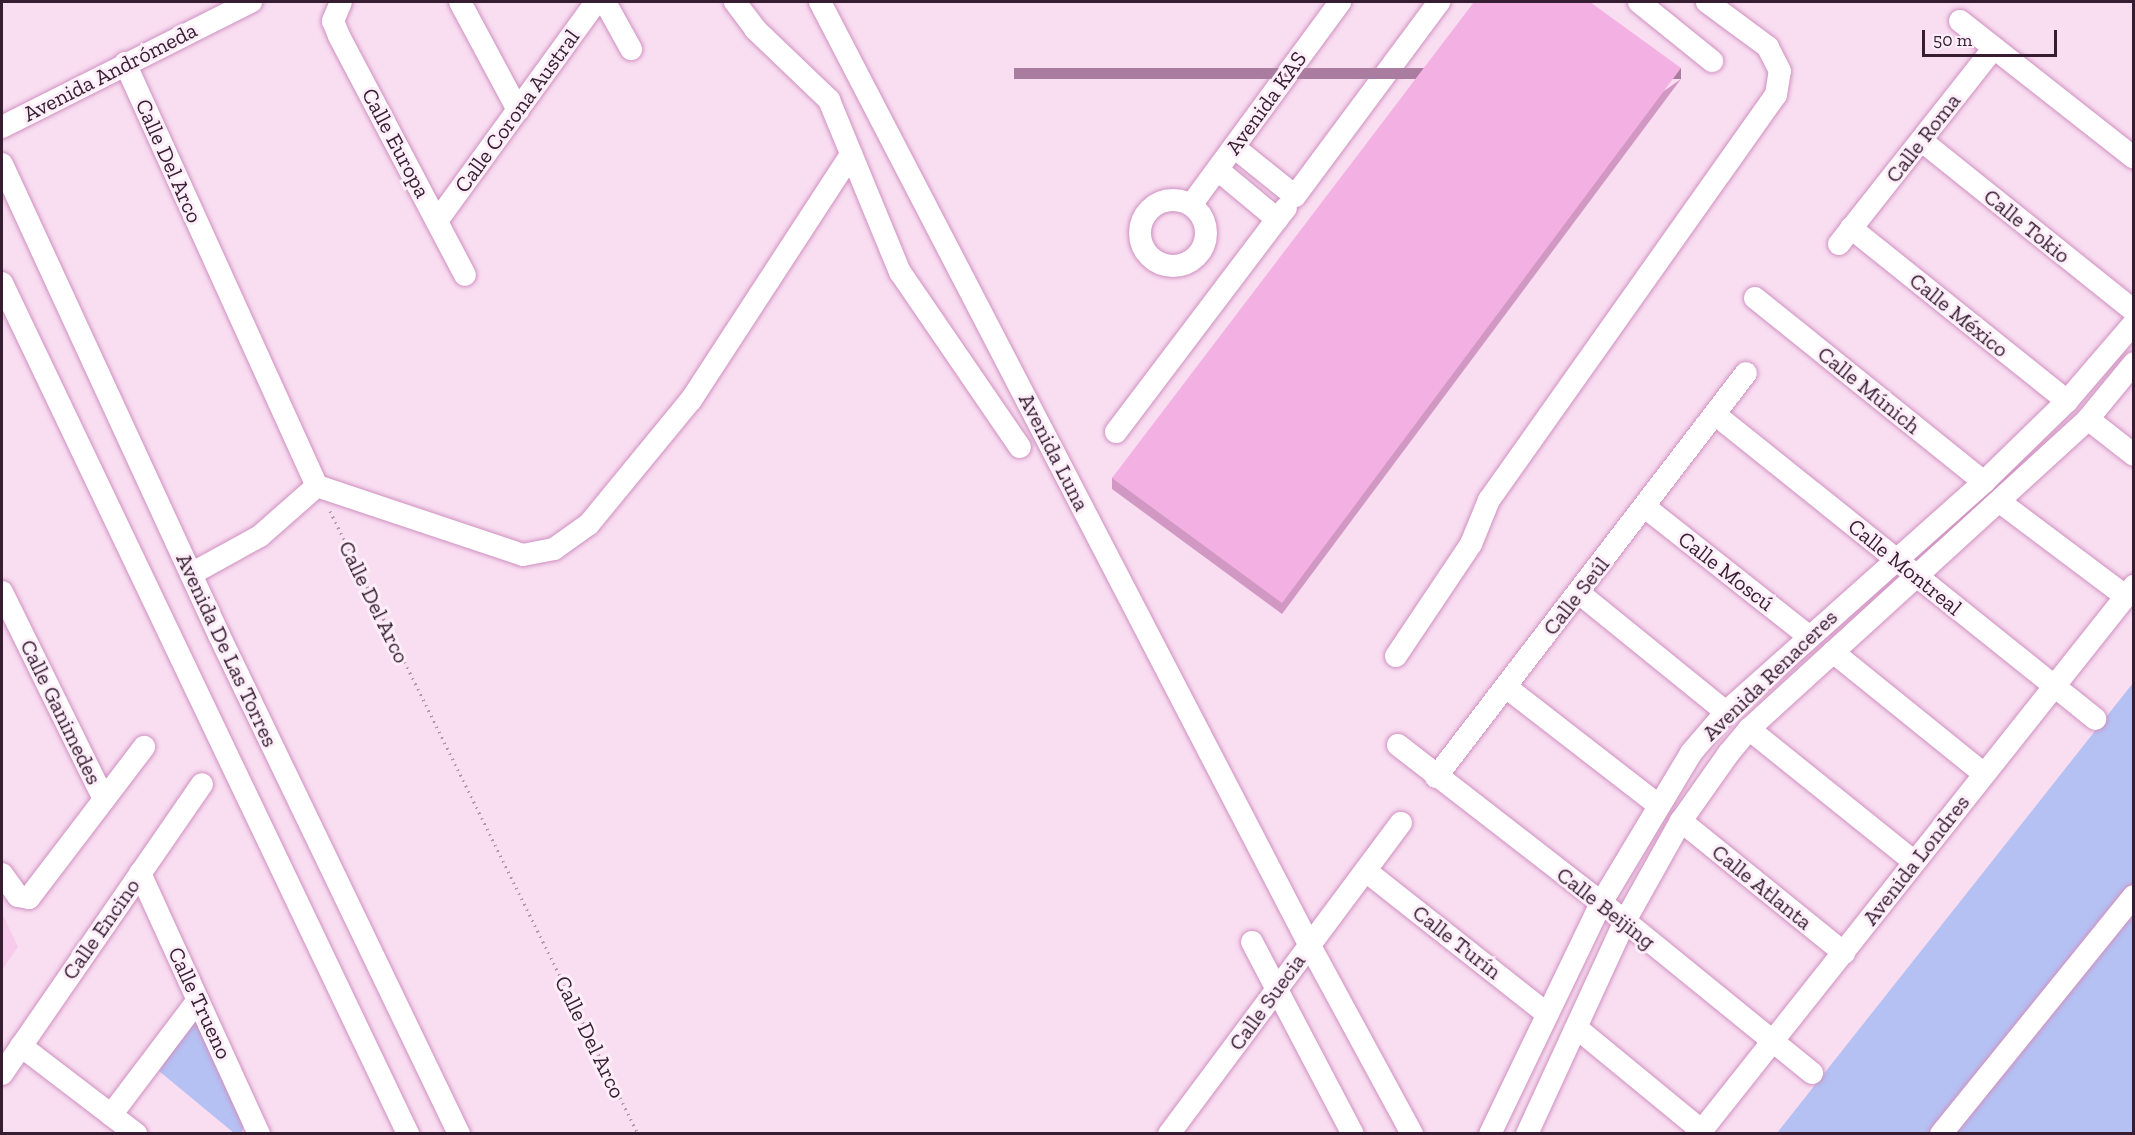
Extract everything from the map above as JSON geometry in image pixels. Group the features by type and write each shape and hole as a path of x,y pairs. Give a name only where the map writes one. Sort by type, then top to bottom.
{"street":[{"name":"Avenida Andrómeda","path":"2,127 125,63 251,2"},
{"path":"460,2 518,110"},
{"name":"Calle Corona Austral","path":"437,221 596,2"},
{"path":"605,2 631,49"},
{"path":"735,2 755,29 829,100 900,272 1020,447"},
{"name":"Avenida Luna","path":"820,2 1287,902 1412,1134"},
{"name":"Avenida KAS","path":"1191,205 1340,2"},
{"path":"1116,432 1439,2"},
{"path":"1638,2 1712,61"},
{"path":"1396,656 1471,544 1489,500 1776,95 1780,71 1768,47 1707,2"},
{"name":"Calle Europa","path":"338,5 333,21 339,36 465,275"},
{"path":"1960,21 2133,158"},
{"name":"Calle Roma","path":"1845,236 1994,48"},
{"name":"Calle Del Arco","path":"125,63 317,486"},
{"name":"Calle Tokio","path":"1922,141 2133,311"},
{"path":"1234,147 1295,196"},
{"path":"191,574 260,536 317,486 523,555 554,549 589,524 691,400 851,155"},
{"name":"Avenida De Las Torres","path":"2,164 191,574 459,1134"},
{"path":"1218,170 1277,219"},
{"name":"Calle México","path":"1845,236 2067,401"},
{"name":"Avenida De Las Torres","path":"2,283 408,1134"},
{"name":"Calle Múnich","path":"1755,298 1984,482"},
{"name":"Avenida Renaceres","path":"1490,1134 1601,903 1691,753 1726,712 1808,635 1984,482 2067,401 2133,323"},
{"name":"Avenida Renaceres","path":"1527,1134 1578,1029 1625,921 1681,821 1749,729 1833,651 1917,578 2088,419 2133,363"},
{"name":"Calle Seúl","path":"1436,777 1746,373"},
{"name":"Calle Montreal","path":"1716,415 2095,719"},
{"path":"2088,419 2133,455"},
{"path":"2000,502 2129,592"},
{"name":"Calle Moscú","path":"1645,507 1808,635"},
{"name":"Calle Ganimedes","path":"2,592 104,799"},
{"name":"Avenida Londres","path":"1700,1132 1772,1038 1844,953 1913,861 2129,592"},
{"path":"1579,593 1726,712"},
{"path":"1833,651 1983,773"},
{"path":"1506,687 1658,805"},
{"path":"1749,729 1913,861"},
{"name":"Calle Beijing","path":"1398,746 1625,921 1772,1038 1812,1073"},
{"path":"2,874 18,896 29,898 144,747"},
{"name":"Calle Encino","path":"2,1074 202,783"},
{"name":"Calle Atlanta","path":"1681,821 1844,953"},
{"name":"Calle Suecia","path":"1176,1131 1309,944 1401,823"},
{"name":"Calle Turín","path":"1366,871 1547,1014"},
{"name":"Calle Trueno","path":"140,873 259,1134"},
{"path":"1941,1134 2133,896"},
{"path":"1252,942 1353,1134"},
{"path":"111,1115 198,1000"},
{"path":"1578,1029 1700,1132"},
{"path":"21,1046 136,1134"}],"path":[{"name":"Calle Del Arco","path":"317,486 638,1134"}],"shaded area":[{"path":"2133,683 2133,1133 1777,1133"},
{"path":"2,913 18,947 2,970"},
{"path":"192,1021 203,1028 245,1124 241,1133 234,1133 159,1071"}],"building":[{"path":"1474,2 1590,2 1681,68 1282,603 1112,478"}]}
